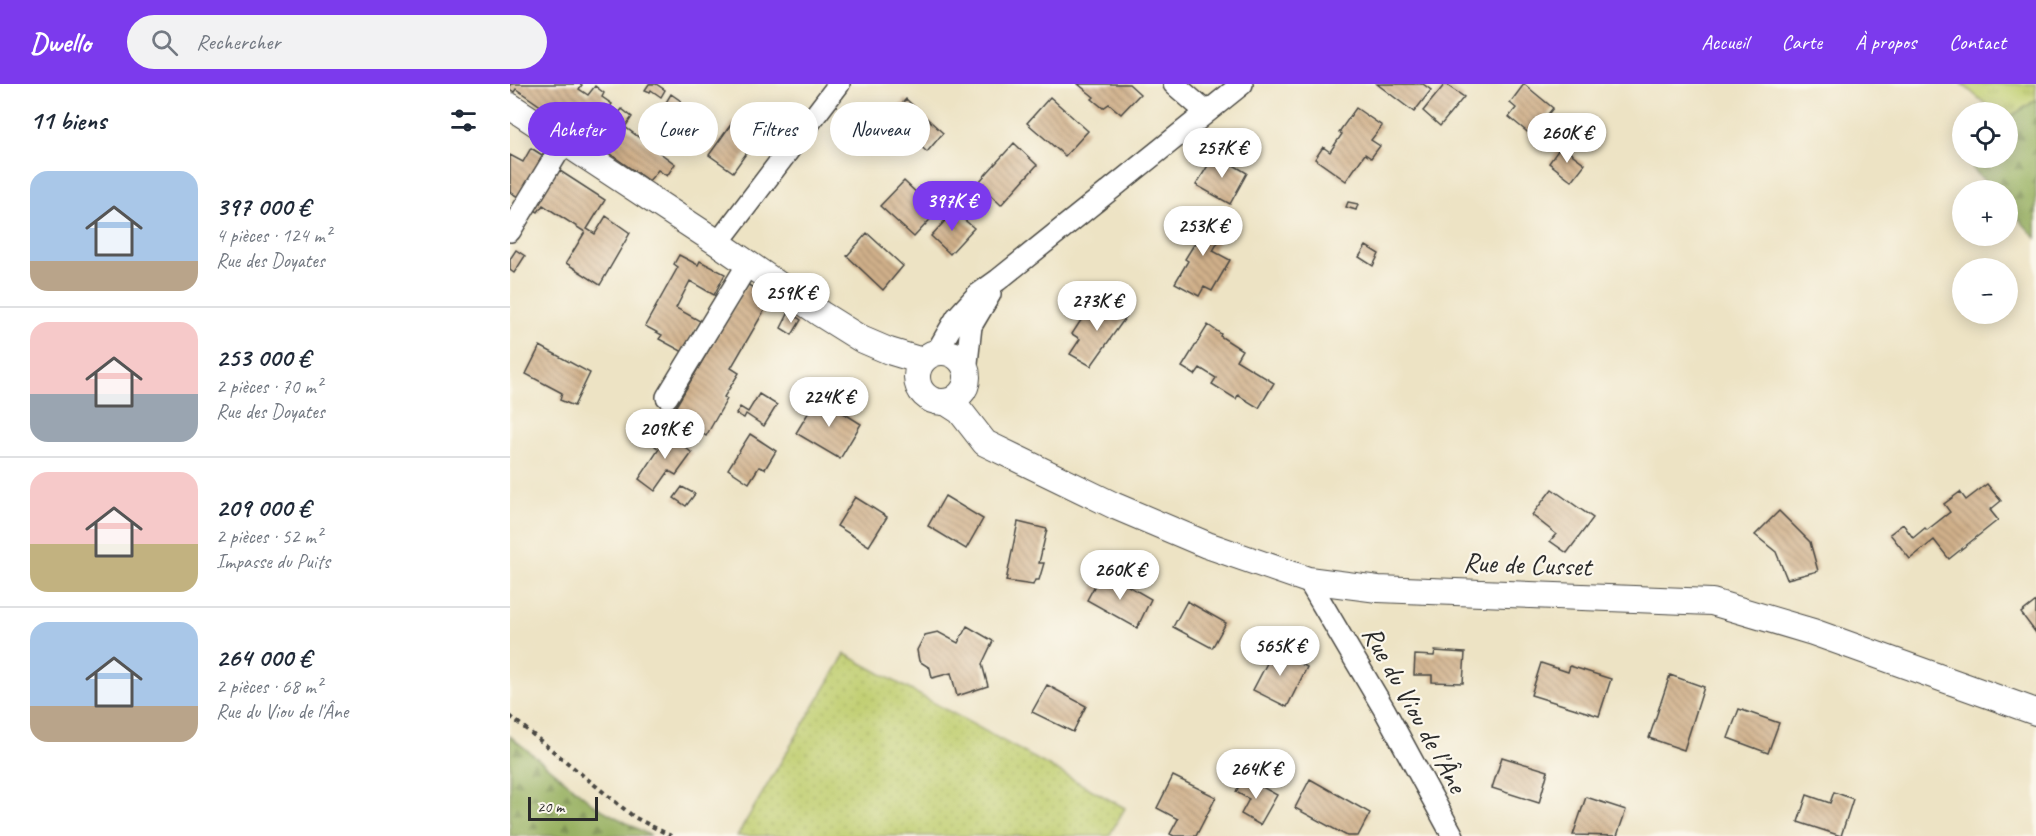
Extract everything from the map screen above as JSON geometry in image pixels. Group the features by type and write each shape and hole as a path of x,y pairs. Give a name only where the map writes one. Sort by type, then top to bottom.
{"street":[{"path":"718,243 839,84"},
{"path":"1174,84 1206,112"},
{"path":"998,280 971,326 966,377 962,391 955,399 946,402 927,398 921,392 925,366 977,295 1242,84"},
{"path":"510,106 528,118"},
{"path":"510,231 556,156"},
{"path":"585,156 861,339 925,366"},
{"path":"667,397 748,264"},
{"path":"925,366 945,352 962,362 966,377"},
{"name":"Rue de Cusset","path":"966,377 971,397 990,429 1022,461"},
{"name":"Rue de Cusset","path":"946,402 960,411 985,443 1115,506 1207,544 1308,580 1378,589 1712,602 1813,632 2036,712"},
{"name":"Rue du Viou de l'Âne","path":"1308,580 1384,709 1453,836"}],"path":[{"path":"510,716 634,817 671,836"}],"green space":[{"path":"1962,84 2036,84 2036,100 2018,112 2018,102 1983,102"},
{"path":"2036,100 2036,238 2018,218 2018,180 1984,180 1972,168 2018,168 2018,112"},
{"path":"845,654 1125,808 1109,836 737,836"},
{"path":"510,736 597,807 651,836 510,836"}],"building":[{"path":"510,84 580,84 582,85 579,89 588,95 595,86 604,93 602,97 609,102 535,102 516,89 514,92 510,89"},
{"path":"649,84 656,84 665,90 661,97 651,90 650,92 645,90"},
{"path":"1078,84 1129,84 1140,94 1121,114 1109,104 1103,108"},
{"path":"1377,84 1423,84 1431,90 1414,112"},
{"path":"1445,84 1464,97 1440,126 1423,111"},
{"path":"1524,84 1553,108 1531,135 1509,117 1516,108 1510,103"},
{"path":"671,94 681,101 680,102 666,102"},
{"path":"1050,97 1088,131 1065,156 1027,123"},
{"path":"1356,108 1382,126 1371,140 1380,146 1371,158 1365,154 1346,181 1315,159 1323,147 1330,152 1342,134 1339,132"},
{"path":"626,112 632,117 626,126"},
{"path":"930,121 943,133 930,148"},
{"path":"730,126 730,156 744,156 733,172 710,156 718,156 718,142"},
{"path":"626,128 638,137 638,156 664,156 675,164 667,176 658,170 649,181 613,156 626,156"},
{"path":"1014,143 1037,165 1001,205 978,183"},
{"path":"1561,146 1585,164 1572,181 1549,163"},
{"path":"528,153 528,156 544,156 550,160 518,197 510,192 510,155 523,162"},
{"path":"1215,154 1247,173 1230,204 1196,185"},
{"path":"557,169 605,200 587,229 595,234 606,216 630,233 600,285 566,263 585,232 543,205 538,212 533,209"},
{"path":"904,181 937,212 914,237 880,206"},
{"path":"1348,202 1358,204 1356,210 1346,207"},
{"path":"954,211 974,228 950,254 931,236"},
{"path":"1199,214 1226,228 1213,251 1230,260 1212,291 1204,287 1199,296 1175,283 1195,243 1185,239"},
{"path":"867,233 903,266 883,290 847,256"},
{"path":"1366,246 1379,254 1373,266 1359,257"},
{"path":"516,250 525,256 514,273 510,270 510,259"},
{"path":"679,255 698,265 700,261 725,274 714,295 690,281 676,308 700,321 683,352 659,339 662,335 645,326 678,267 674,264"},
{"path":"747,284 771,299 731,368 739,373 724,397 727,399 706,436 672,413"},
{"path":"1104,299 1128,314 1091,366 1070,354 1080,339 1072,334 1085,314 1091,317"},
{"path":"789,312 801,320 792,335 781,328"},
{"path":"1208,325 1242,350 1236,360 1274,383 1259,408 1238,395 1236,399 1212,384 1216,378 1200,368 1195,375 1182,367"},
{"path":"540,346 590,373 574,406 560,400 562,393 526,374"},
{"path":"759,394 777,405 764,426 746,414 744,418 736,414 740,407 748,412"},
{"path":"818,397 861,424 840,459 796,433"},
{"path":"662,429 687,446 685,447 692,453 676,475 669,471 655,491 639,479 659,449 655,446 658,440 656,439"},
{"path":"750,434 776,451 765,469 759,467 749,483 728,469"},
{"path":"1987,484 2001,501 1990,510 1998,520 1949,559 1934,540 1910,559 1890,534 1903,524 1913,538 1950,512 1944,504 1960,492 1966,500"},
{"path":"682,487 695,494 686,506 674,498"},
{"path":"1552,489 1593,518 1567,553 1550,541 1556,534 1532,515"},
{"path":"945,496 983,519 966,549 928,526"},
{"path":"855,497 887,517 869,546 837,526"},
{"path":"1779,511 1810,542 1818,571 1787,579 1776,552 1755,535"},
{"path":"1018,522 1047,529 1039,563 1044,563 1039,580 1035,580 1033,585 1006,581"},
{"path":"1100,576 1115,584 1118,580 1151,599 1137,628 1087,600"},
{"path":"1187,601 1226,623 1212,648 1173,627"},
{"path":"2036,601 2036,633 2021,613"},
{"path":"967,626 993,641 982,664 988,686 957,696 951,673 932,678 930,668 919,661 917,650 925,635 938,632 958,643"},
{"path":"1276,646 1293,654 1291,659 1307,667 1287,707 1253,690"},
{"path":"1435,651 1465,653 1463,683 1432,682 1432,675 1414,675 1415,655 1434,656"},
{"path":"1541,663 1568,672 1570,666 1611,679 1599,716 1531,695"},
{"path":"1670,675 1704,687 1684,750 1649,738"},
{"path":"1047,685 1086,706 1073,732 1032,712"},
{"path":"1739,709 1779,723 1768,753 1728,738"},
{"path":"1502,757 1548,771 1539,803 1492,788"},
{"path":"1173,776 1216,797 1196,836 1170,834 1178,819 1157,808"},
{"path":"1244,777 1277,795 1260,825 1241,814 1249,799 1236,792"},
{"path":"1310,779 1370,813 1358,836 1347,836 1295,808"},
{"path":"1834,792 1853,799 1841,836 1798,822 1807,795 1830,803"},
{"path":"1586,797 1626,810 1617,836 1573,835"}]}
